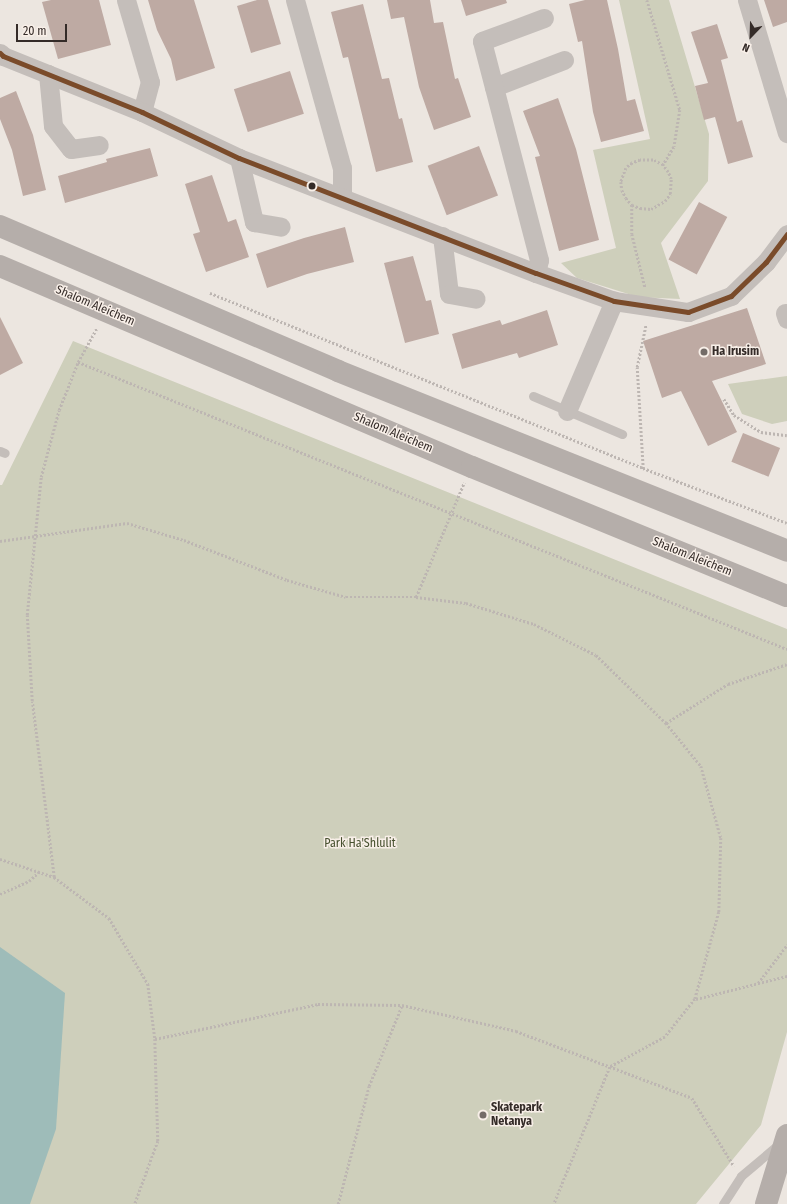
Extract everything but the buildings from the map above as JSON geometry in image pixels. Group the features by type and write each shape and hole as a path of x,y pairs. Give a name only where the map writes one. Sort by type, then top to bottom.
{"main road":[{"path":"0,226 338,371 787,551"},
{"name":"Shalom Aleichem","path":"0,266 472,467 787,596"},
{"path":"766,1204 787,1136"}],"street":[{"path":"126,0 150,82 142,112"},
{"path":"295,0 342,168 342,197"},
{"path":"747,0 783,104 787,133"},
{"path":"536,273 539,260 482,41 544,18"},
{"path":"0,53 3,56 142,112 239,158 536,273 614,301 688,312 731,296 766,262 786,238"},
{"path":"494,87 564,60"},
{"path":"48,74 53,126 72,149 100,146"},
{"path":"239,158 254,222 281,227"},
{"path":"442,236 449,294 476,299"},
{"path":"567,411 614,301"}],"lane":[{"path":"533,396 622,434"},
{"path":"723,1204 740,1176 787,1136"}],"path":[{"path":"648,0 680,110 674,147 663,165"},
{"path":"640,160 653,160 663,165 668,172 671,187 665,201 651,209 640,208 632,205 622,190 621,182 626,168 632,163 640,160"},
{"path":"632,205 632,234 649,306 637,367 645,494"},
{"path":"207,292 643,468 787,522"},
{"path":"54,877 31,694 27,615 34,536 41,477 59,410 78,362 106,311"},
{"path":"78,362 452,512 787,649"},
{"path":"724,399 734,415 761,432 787,435"},
{"path":"416,597 472,467"},
{"path":"0,541 127,522 184,540 287,580 346,597 416,597 466,602 534,624 596,655 666,723 700,766 721,838 719,912 695,999 665,1038 610,1067 554,1204"},
{"path":"666,723 728,684 787,664"},
{"path":"0,859 54,877 109,918 148,984 155,1039 158,1141 135,1204"},
{"path":"0,894 29,881 39,872"},
{"path":"758,983 787,944"},
{"path":"695,999 787,976"},
{"path":"155,1039 318,1004 402,1005 516,1031 692,1098 740,1176"},
{"path":"338,1204 369,1086 402,1005"}],"green space":[{"path":"619,0 669,0 709,134 708,181 661,243 680,299 638,297 577,278 561,263 616,248 593,150 650,139"},
{"name":"Park Ha'Shlulit","path":"73,341 787,629 787,1032 761,1125 696,1204 0,1204 0,485 2,485"},
{"path":"787,376 787,421 772,424 742,414 728,384"}],"water":[{"path":"0,947 65,993 56,1129 30,1204 0,1204"}],"transit line":[{"path":"0,53 3,56 142,112 239,158 536,273 614,301 688,312 731,296 766,262 787,234"}],"place":[{"name":"Ha Irusim","path":"704,352"},
{"name":"Skatepark Netanya","path":"483,1115"}]}
